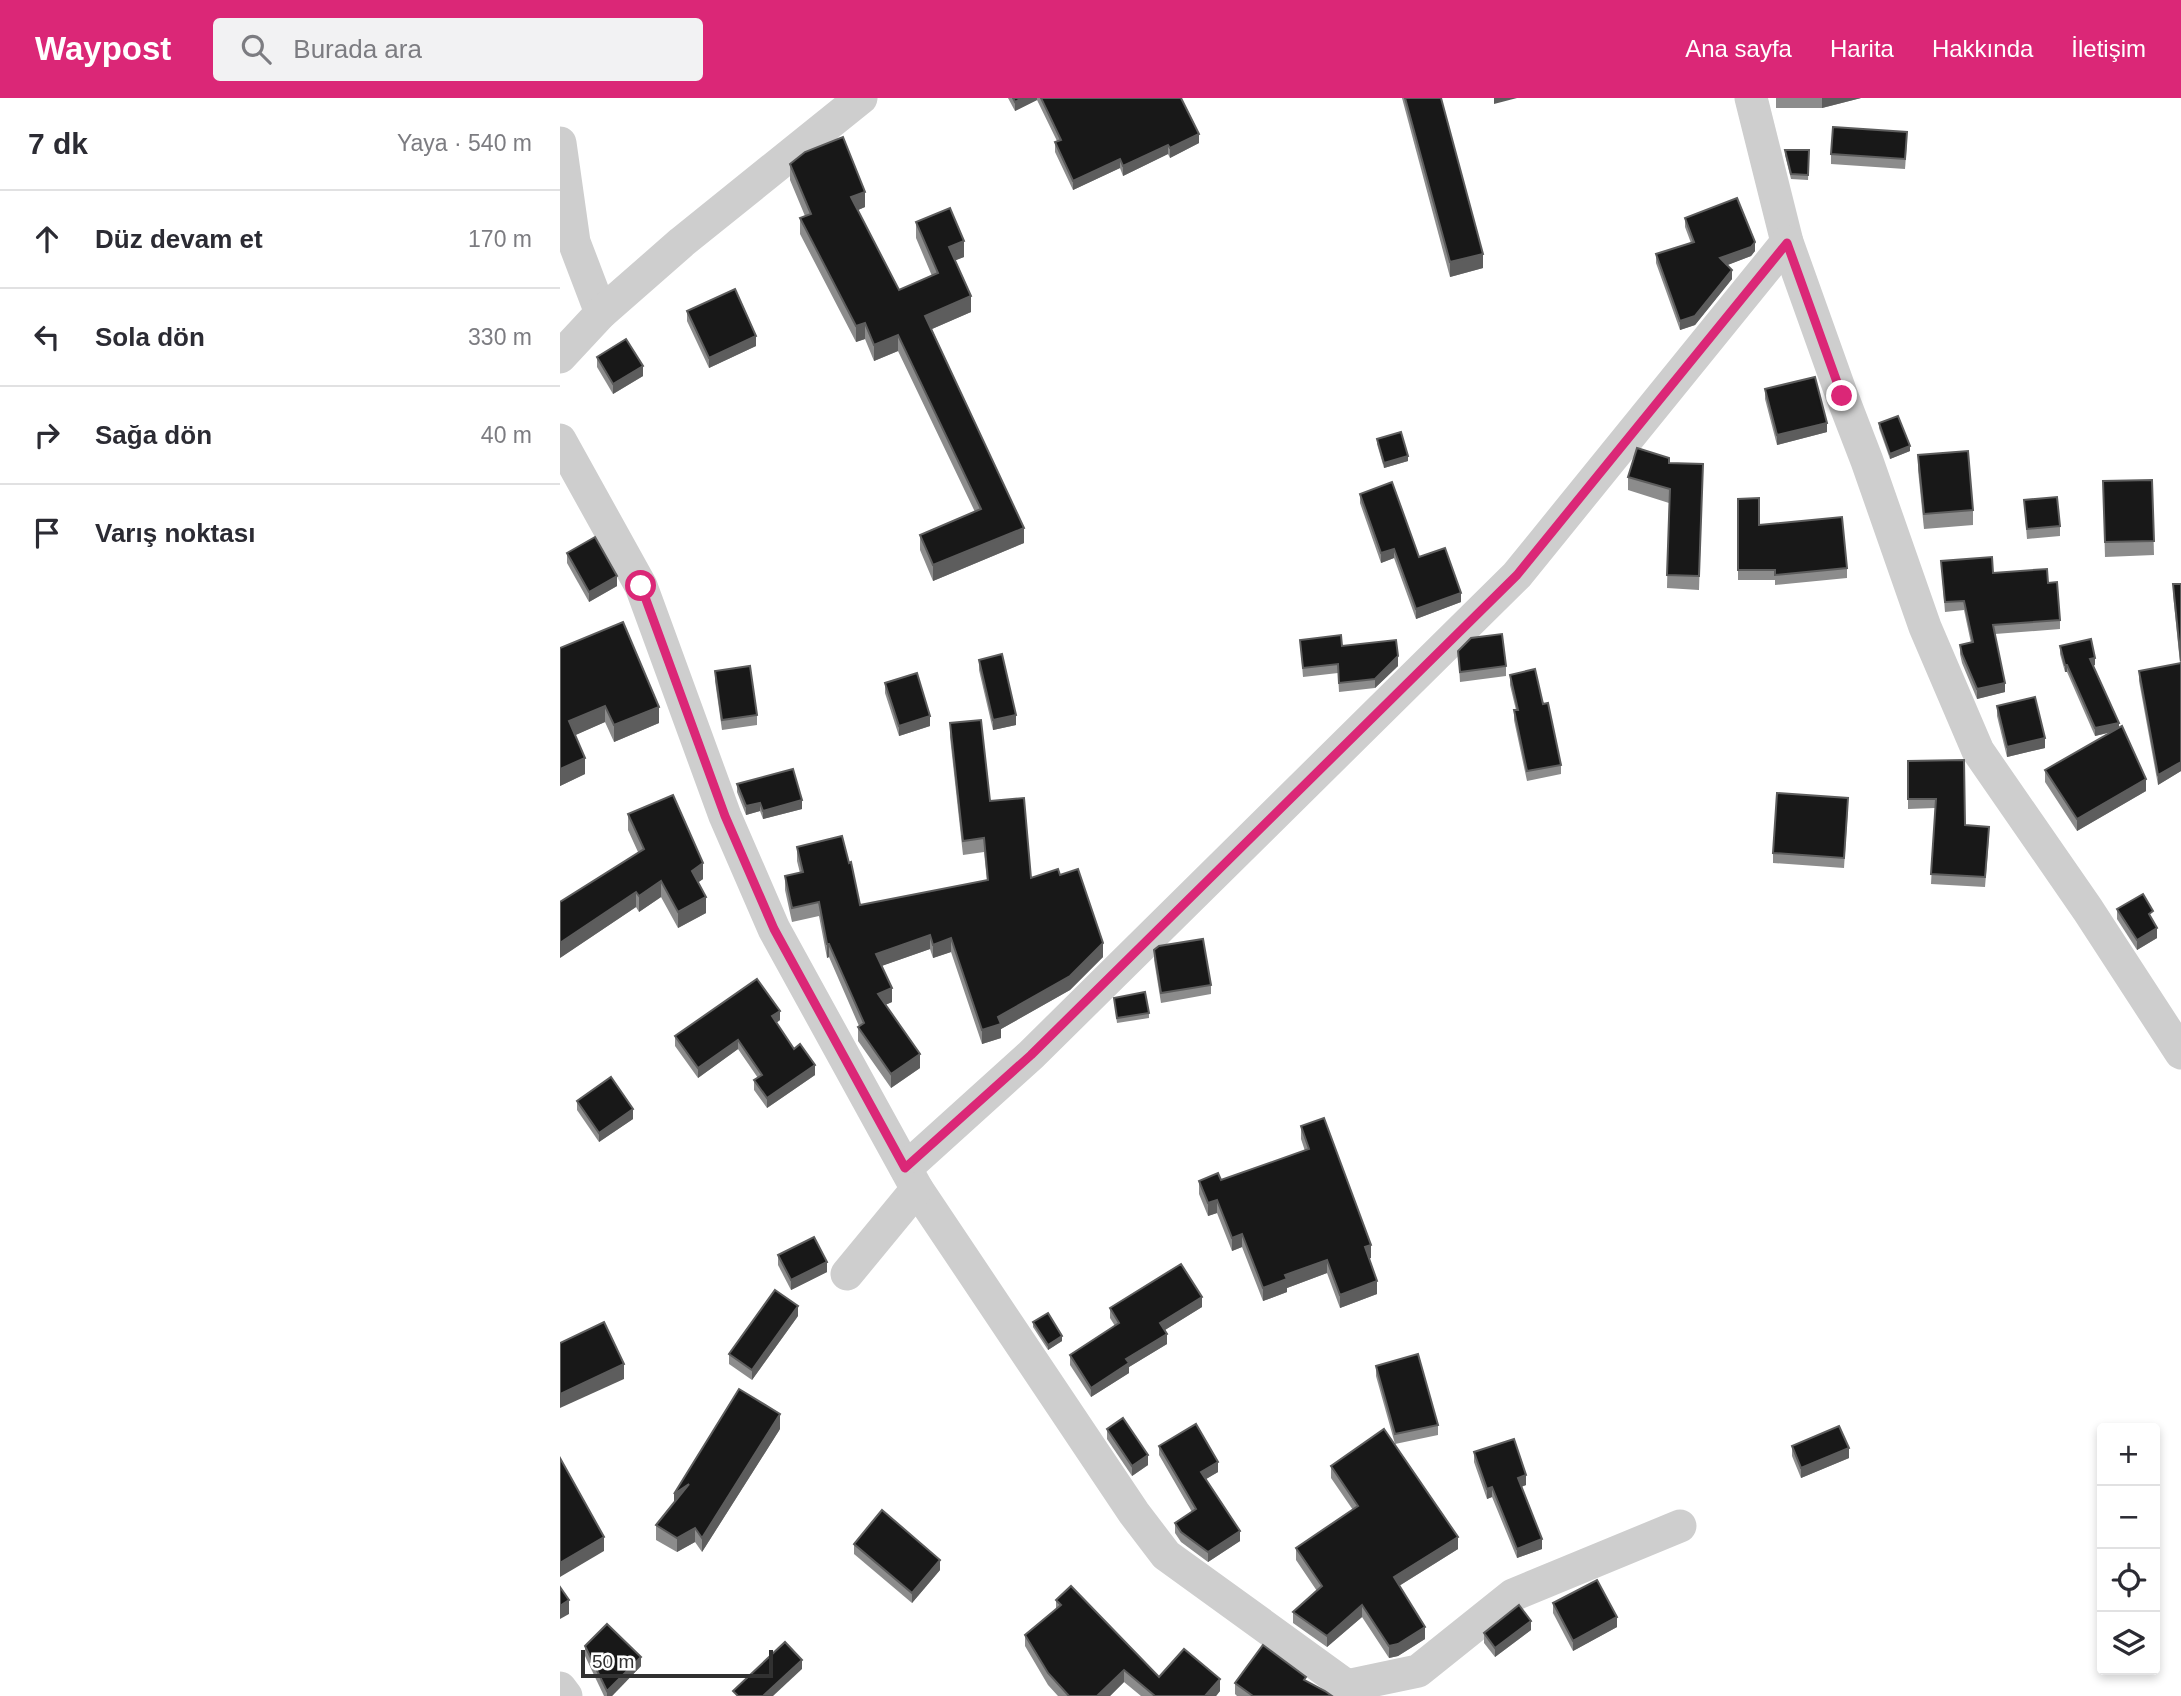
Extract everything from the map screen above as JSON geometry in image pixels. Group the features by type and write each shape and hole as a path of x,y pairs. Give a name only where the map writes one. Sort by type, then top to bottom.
{"street":[{"path":"560,357 601,313 682,242 861,98"},
{"path":"1751,98 1787,243 1925,627 1978,751 2088,910 2181,1053"},
{"path":"560,143 574,242 601,313"},
{"path":"847,1274 911,1178 1031,1055 1517,575 1787,243"},
{"path":"560,440 641,586 725,816 774,929 911,1178 1134,1513 1167,1555 1347,1686 1418,1671 1513,1595 1680,1526"},
{"path":"560,1688 566,1696"}],"building":[{"path":"1041,98 1181,98 1199,134 1123,166 1120,159 1073,181 1055,142 1061,140"},
{"path":"1405,98 1441,98 1483,254 1450,262"},
{"path":"1833,127 1907,132 1905,159 1831,154"},
{"path":"843,137 865,192 851,197 899,290 938,273 916,222 950,208 964,241 949,247 971,296 925,316 1024,528 933,565 920,535 981,509 898,335 874,345 865,323 856,326 800,218 811,214 790,164 805,152"},
{"path":"1785,150 1809,150 1808,175 1791,174"},
{"path":"1737,198 1755,242 1751,247 1720,258 1732,270 1695,316 1680,321 1656,254 1694,242 1685,218"},
{"path":"735,289 756,336 709,358 687,311"},
{"path":"626,339 643,366 613,384 597,357"},
{"path":"1815,377 1827,423 1777,435 1765,389"},
{"path":"1898,416 1910,446 1890,454 1879,423"},
{"path":"1401,432 1408,456 1384,463 1377,439"},
{"path":"1637,448 1669,458 1669,463 1703,464 1699,576 1667,575 1670,489 1628,477"},
{"path":"1968,451 1973,510 1924,514 1918,455"},
{"path":"2152,480 2154,541 2105,542 2103,481"},
{"path":"1392,482 1419,557 1445,548 1461,593 1416,609 1394,549 1381,553 1360,494"},
{"path":"2057,497 2060,526 2027,529 2024,500"},
{"path":"1759,498 1759,525 1842,517 1847,568 1775,575 1775,570 1738,570 1738,499"},
{"path":"595,537 617,576 589,592 567,553"},
{"path":"1992,557 1993,573 2047,569 2048,583 2057,582 2060,620 1993,625 2005,683 1977,689 1960,645 1973,642 1964,601 1945,602 1941,561"},
{"path":"2173,584 2181,584 2181,661"},
{"path":"623,622 659,707 614,725 605,706 569,721 585,758 560,769 560,648"},
{"path":"1502,634 1506,666 1460,672 1458,651 1471,638"},
{"path":"1341,635 1342,646 1396,640 1398,656 1375,679 1339,683 1338,664 1303,668 1300,640"},
{"path":"2091,639 2095,658 2090,659 2119,723 2095,728 2065,665 2060,646"},
{"path":"1002,654 1016,715 993,720 979,660"},
{"path":"2181,663 2181,762 2158,775 2139,671"},
{"path":"750,666 757,715 722,720 715,671"},
{"path":"1535,669 1543,704 1548,703 1561,765 1527,771 1514,710 1518,710 1510,675"},
{"path":"917,673 930,716 899,726 885,683"},
{"path":"2035,697 2045,738 2007,747 1997,706"},
{"path":"981,720 990,801 1024,798 1031,878 1058,869 1060,875 1078,869 1103,943 1070,976 998,1017 1001,1024 982,1030 951,938 933,945 930,935 876,954 892,988 878,994 920,1054 891,1074 858,1027 864,1023 827,944 819,902 792,908 785,876 803,872 797,847 842,836 849,863 851,862 860,905 988,880 984,838 963,841 950,723"},
{"path":"2122,726 2146,779 2077,819 2045,770"},
{"path":"1964,760 1965,825 1989,827 1985,877 1931,874 1936,799 1908,799 1908,761"},
{"path":"793,769 802,800 763,811 760,803 746,806 737,784"},
{"path":"1777,793 1848,798 1844,858 1773,853"},
{"path":"673,795 703,863 692,871 706,897 678,912 661,881 639,896 636,892 560,943 560,902 644,849 628,814"},
{"path":"2143,894 2153,911 2149,914 2157,928 2137,940 2117,909"},
{"path":"1203,939 1211,985 1161,993 1154,950 1159,946"},
{"path":"757,979 780,1011 772,1016 794,1049 800,1044 815,1065 767,1098 754,1080 762,1075 738,1040 698,1068 675,1036"},
{"path":"1145,992 1149,1013 1117,1018 1114,998"},
{"path":"611,1077 633,1109 599,1133 577,1101"},
{"path":"1324,1118 1371,1245 1365,1247 1377,1281 1340,1295 1327,1260 1285,1275 1287,1279 1263,1288 1242,1234 1232,1238 1217,1200 1208,1203 1199,1181 1218,1173 1221,1180 1309,1149 1301,1126"},
{"path":"814,1237 827,1262 791,1280 778,1255"},
{"path":"1181,1264 1202,1297 1160,1323 1167,1334 1126,1359 1129,1363 1091,1388 1070,1355 1119,1323 1110,1308"},
{"path":"775,1290 798,1306 752,1370 729,1354"},
{"path":"1048,1313 1062,1336 1048,1345 1033,1322"},
{"path":"604,1322 624,1364 560,1394 560,1343"},
{"path":"1418,1354 1438,1425 1395,1434 1376,1366"},
{"path":"739,1389 780,1414 702,1538 695,1528 677,1538 656,1525 689,1484 674,1494"},
{"path":"1123,1418 1148,1455 1132,1466 1107,1429"},
{"path":"1196,1424 1218,1462 1201,1472 1240,1531 1208,1552 1181,1532 1175,1523 1196,1509 1159,1446"},
{"path":"1839,1426 1849,1448 1801,1468 1792,1446"},
{"path":"1384,1429 1458,1537 1394,1577 1425,1627 1398,1644 1389,1646 1362,1605 1327,1636 1293,1612 1322,1586 1296,1548 1358,1506 1331,1466"},
{"path":"1514,1439 1526,1475 1518,1478 1542,1539 1517,1549 1492,1487 1487,1489 1474,1452"},
{"path":"560,1458 604,1537 560,1563"},
{"path":"882,1510 940,1560 912,1593 854,1544"},
{"path":"1597,1580 1617,1617 1573,1641 1553,1603"},
{"path":"1071,1586 1159,1677 1184,1649 1220,1679 1205,1696 1155,1696 1124,1670 1097,1696 1069,1696 1048,1673 1025,1635 1061,1605 1056,1600"},
{"path":"560,1587 569,1600 560,1606"},
{"path":"1519,1605 1531,1621 1495,1648 1484,1633"},
{"path":"607,1624 641,1657 607,1691 585,1646"},
{"path":"785,1642 802,1660 763,1696 738,1696 733,1691"},
{"path":"1263,1645 1306,1677 1304,1680 1332,1696 1253,1696 1235,1683"}],"route":[{"path":"641,586 725,816 774,929 905,1168 1031,1055 1517,575 1787,243 1842,396"}]}
